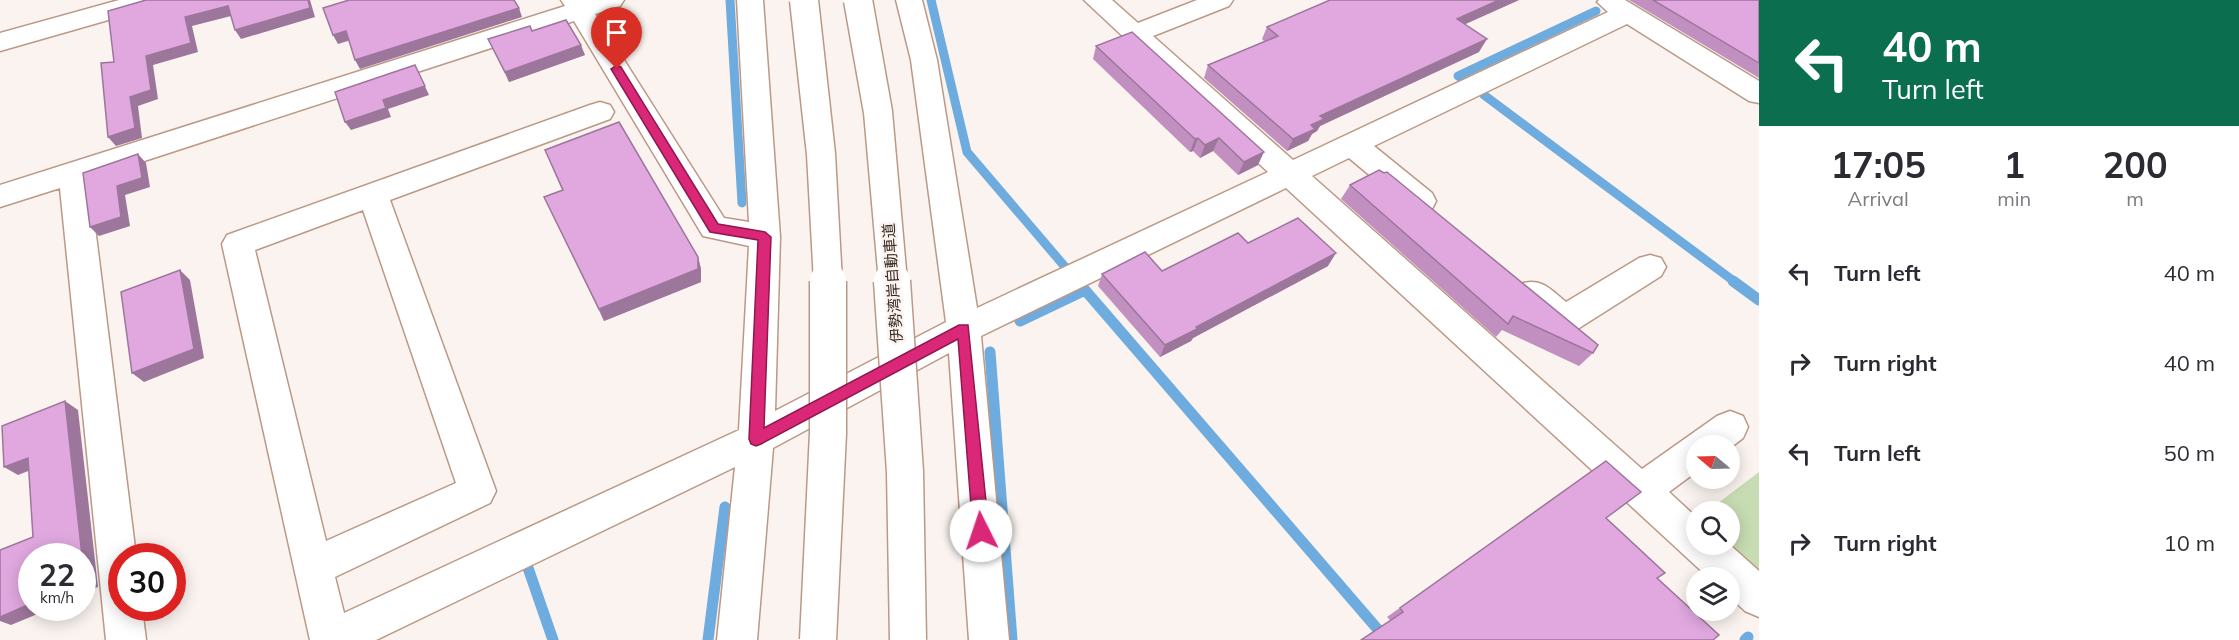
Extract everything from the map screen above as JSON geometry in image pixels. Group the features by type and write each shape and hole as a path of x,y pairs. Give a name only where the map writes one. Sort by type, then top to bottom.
{"main road":[{"path":"0,42 148,0"},
{"path":"0,196 577,5 611,0"},
{"path":"737,640 756,439 765,237 750,0"},
{"path":"804,0 823,181 829,309 827,460 818,640"},
{"name":"伊勢湾岸自動車道","path":"858,0 866,35 880,126 891,251 902,412 909,590 908,640"},
{"path":"909,0 924,60 964,329 989,640"},
{"path":"1097,0 1289,176 1686,532"},
{"path":"1135,34 1220,0"},
{"path":"577,5 714,228 765,237"},
{"path":"600,112 238,244 331,640 756,439 964,329 1353,145 1618,6 1759,94"},
{"path":"1353,145 1445,221"},
{"path":"73,172 115,543"},
{"path":"313,567 477,491 373,195"},
{"path":"1509,274 1564,320 1650,267"},
{"path":"1641,491 1686,458"},
{"path":"1712,555 1759,597"},
{"path":"124,621 126,640"}],"green space":[{"path":"1759,472 1759,577 1740,555 1740,501 1721,501 1736,489 1740,489 1740,486"}],"building":[{"path":"146,0 308,0 310,8 235,30 228,6 185,17 191,43 146,56 151,90 130,97 135,128 108,137 101,63 114,62 108,11"},
{"path":"349,0 514,0 519,8 355,60 346,31 333,35 323,8"},
{"path":"1330,0 1499,0 1457,19 1487,39 1320,116 1324,119 1311,125 1315,129 1293,139 1208,65 1278,36 1267,27"},
{"path":"1653,0 1759,0 1759,63"},
{"path":"566,20 581,45 505,72 488,39 530,26 532,31"},
{"path":"1132,32 1264,152 1244,162 1219,138 1205,145 1198,138 1195,139 1096,46"},
{"path":"415,65 425,86 383,100 386,108 345,122 335,92"},
{"path":"619,122 698,257 698,269 599,309 544,197 563,190 545,150"},
{"path":"138,154 142,178 117,186 121,217 90,227 83,173"},
{"path":"1379,170 1387,172 1598,345 1593,353 1513,316 1508,324 1350,185"},
{"path":"1298,218 1336,253 1165,345 1102,274 1145,252 1162,271 1238,233 1248,243"},
{"path":"180,270 194,349 132,373 121,292"},
{"path":"65,401 81,543 18,543 18,609 0,617 0,550 33,537 28,458 4,467 2,426"},
{"path":"1606,461 1641,492 1606,518 1665,573 1657,578 1686,605 1686,621 1704,621 1719,635 1713,640 1361,640 1403,612 1400,608"}],"waterway":[{"path":"730,0 742,203"},
{"path":"931,0 967,152 1066,268"},
{"path":"1463,79 1458,76 1596,11"},
{"path":"1484,95 1735,282"},
{"path":"1733,281 1759,300"},
{"path":"1020,321 1085,290 1387,640"},
{"path":"990,352 1012,640"},
{"path":"708,640 725,507"},
{"path":"527,565 553,640"},
{"path":"1745,640 1748,637"}],"route":[{"path":"617,69 714,228 765,237 756,439 964,329 981,531"}]}
